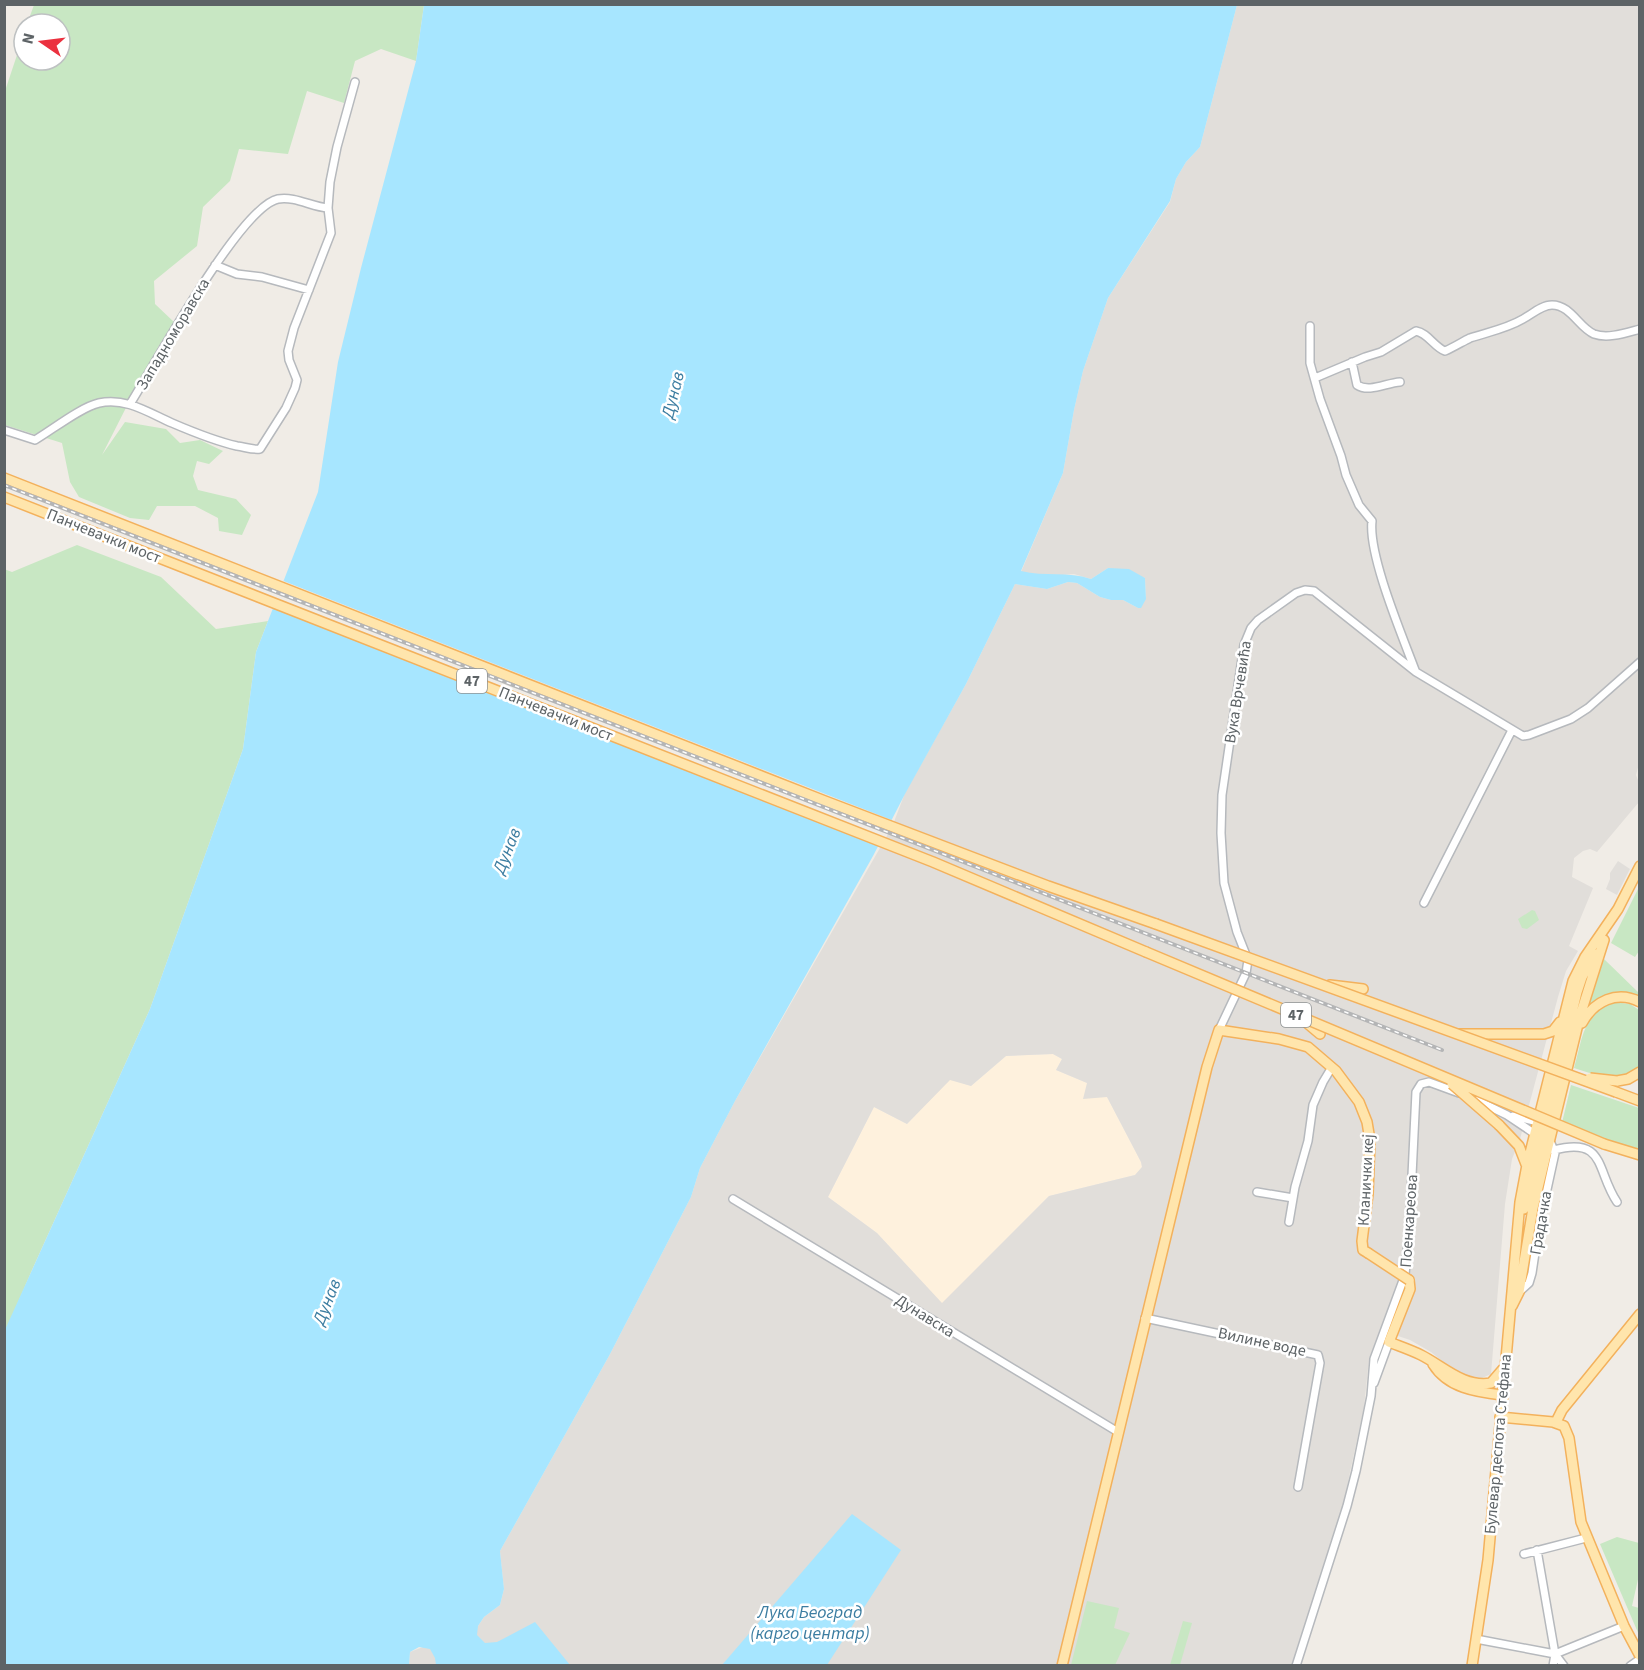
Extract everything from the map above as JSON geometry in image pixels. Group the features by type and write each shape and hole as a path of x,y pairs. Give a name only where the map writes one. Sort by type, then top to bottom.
{"main road":[{"name":"Панчевачки мост","path":"4,478 940,845 1320,984"},
{"name":"Панчевачки мост","path":"8,499 933,862 1296,1015"},
{"name":"Булевар деспота Стефана","path":"1520,1222 1548,1116 1576,992 1612,926 1637,866"},
{"name":"Булевар деспота Стефана","path":"1472,1665 1488,1560 1509,1310 1520,1222 1520,1202 1527,1165 1564,1014 1578,970 1618,909"},
{"path":"1509,1310 1519,1292 1529,1227 1585,998 1604,940"},
{"path":"1320,984 1363,988"},
{"name":"47","path":"1320,984 1640,1101"},
{"path":"1576,1036 1589,1012 1603,1001 1622,997 1640,1002"},
{"path":"1455,1034 1544,1034 1553,1031 1564,1014"},
{"path":"1296,1015 1320,1034"},
{"name":"47","path":"1296,1015 1604,1144 1640,1155"},
{"name":"Кланички кеј","path":"1219,1030 1300,1044 1313,1050 1332,1067 1359,1102 1368,1124 1370,1140 1368,1194 1362,1245 1368,1253 1409,1280"},
{"path":"1062,1665 1145,1317 1207,1067 1219,1030"},
{"path":"1559,1071 1617,1081 1640,1072"},
{"path":"1446,1078 1519,1146 1527,1165"},
{"name":"Поенкареова","path":"1389,1342 1410,1289 1409,1280"},
{"path":"1556,1422 1562,1410 1640,1314"},
{"path":"1389,1342 1419,1354 1459,1378 1481,1384 1495,1380 1504,1368"},
{"path":"1432,1362 1446,1379 1459,1386 1502,1395"},
{"path":"1500,1417 1556,1422 1563,1425 1569,1437 1579,1515 1586,1538 1640,1657"}],"street":[{"name":"Западноморавска","path":"4,430 35,440 97,403 116,402 130,404 210,438 260,449 296,388 297,380 288,351 294,328 331,233 328,208 330,182 355,81"},
{"name":"Западноморавска","path":"130,404 215,265 250,221 273,201 287,199 328,208"},
{"name":"Западноморавска","path":"215,265 245,276 262,277 309,290"},
{"path":"1315,378 1381,352 1416,331 1424,334 1445,351 1469,339 1498,331 1521,321 1541,308 1552,305 1565,309 1592,333 1604,336 1618,335 1640,329"},
{"path":"1310,326 1310,363 1320,399 1346,476 1359,505 1372,521 1371,536 1379,567 1416,672"},
{"path":"1352,362 1359,387 1370,388 1400,382"},
{"name":"Вука Врчевића","path":"1219,1030 1246,973 1248,960 1237,932 1224,883 1221,818 1241,661 1248,631 1258,620 1296,593 1305,590 1314,591 1416,672 1512,730"},
{"path":"1424,903 1512,730 1525,736 1580,714 1640,662"},
{"path":"1289,1222 1308,1141 1313,1105 1332,1067"},
{"name":"Поенкареова","path":"1372,1388 1371,1373 1374,1359 1405,1275 1416,1092 1419,1085 1426,1082 1437,1084 1508,1115"},
{"path":"1508,1115 1538,1122"},
{"path":"1508,1115 1535,1134"},
{"path":"1550,1141 1554,1150 1574,1145 1587,1149 1601,1165 1607,1185 1617,1202"},
{"name":"Градачка","path":"1519,1292 1529,1283 1531,1277 1554,1150"},
{"path":"1257,1192 1293,1198"},
{"name":"Дунавска","path":"733,1199 1118,1432"},
{"name":"Вилине воде","path":"1145,1317 1318,1355 1320,1363 1298,1487"},
{"name":"Поенкареова","path":"1296,1665 1347,1506 1372,1388 1389,1342"},
{"path":"1524,1554 1586,1538"},
{"path":"1537,1550 1555,1654 1553,1665"},
{"path":"1476,1639 1555,1654 1624,1626"},
{"path":"1555,1654 1564,1665"},
{"path":"1630,1665 1640,1657"}],"shaded area":[{"path":"1237,5 1639,5 1640,760 1636,775 1639,783 1639,802 1597,852 1590,849 1574,858 1572,877 1593,888 1569,946 1578,951 1566,971 1520,1139 1512,1159 1505,1204 1491,1374 1480,1379 1458,1374 1431,1352 1410,1340 1380,1330 1369,1359 1364,1407 1343,1505 1294,1665 409,1666 410,1652 478,1626 484,1617 500,1605 504,1589 500,1551 609,1356 691,1197 700,1168 735,1101 892,827 905,793 966,684 1015,584 1047,589 1068,582 1077,583 1100,597 1123,600 1138,608 1146,598 1145,578 1108,568 1091,579 1074,574 1049,576 1021,572 1063,473 1083,371 1108,298 1170,202 1176,179 1186,162 1200,147","holes":["1053,1054 1062,1059 1056,1070 1087,1083 1083,1099 1107,1097 1142,1167 1135,1175 1049,1196 942,1303 877,1233 828,1197 874,1107 907,1124 950,1080 971,1086 1006,1056"]},
{"path":"1618,861 1630,869 1617,895 1606,889 1610,873"},
{"path":"1053,1054 1062,1059 1056,1070 1087,1083 1107,1097 1142,1167 1135,1175 1049,1196 942,1304 877,1233 828,1197 874,1107 907,1124 950,1079 971,1086 1006,1056"}],"green space":[{"path":"34,5 424,5 416,61 381,49 355,61 344,103 307,91 288,154 239,149 230,181 203,207 197,246 154,281 155,304 175,323 158,347 149,370 134,392 102,455 125,422 166,429 180,443 200,440 223,451 209,464 197,461 193,476 198,490 236,499 251,515 242,535 219,531 218,518 195,506 157,506 149,520 130,518 79,497 70,482 62,443 5,425 5,91 12,70 12,72 72,72 72,12 31,12"},
{"path":"77,545 161,577 216,629 268,621 256,652 243,749 150,1009 4,1335 4,569 12,572"},
{"path":"1639,887 1639,951 1635,957 1611,943"},
{"path":"1532,910 1535,911 1539,920 1527,929 1522,928 1518,919"},
{"path":"1604,959 1639,993 1639,1000 1600,999 1586,1009"},
{"path":"1613,1002 1630,1004 1639,1010 1639,1068 1632,1073 1608,1076 1574,1068 1582,1037 1589,1021"},
{"path":"1571,1085 1639,1108 1639,1155 1561,1127"},
{"path":"1617,1537 1639,1543 1639,1575 1632,1606 1639,1608 1639,1635 1600,1544"},
{"path":"1087,1601 1119,1608 1114,1628 1130,1633 1115,1665 1071,1665"},
{"path":"1183,1621 1192,1623 1180,1665 1170,1665"}],"water":[{"name":"Дунав","path":"424,5 1237,5 1200,147 1186,162 1176,179 1170,201 1108,298 1083,371 1063,473 1021,571 1074,575 1091,579 1108,568 1129,569 1145,578 1146,599 1141,608 1138,608 1123,600 1100,597 1077,583 1068,582 1047,589 1015,584 966,684 873,856 735,1101 700,1168 691,1197 609,1356 500,1551 504,1589 500,1605 484,1617 478,1626 477,1635 485,1643 497,1642 535,1622 570,1665 436,1665 430,1649 419,1647 410,1652 409,1666 5,1665 4,1332 150,1009 243,749 256,652 318,492 338,362 416,61"},
{"name":"Лука Београд (карго центар)","path":"852,1514 901,1550 827,1665 722,1665"}],"pier":[{"path":"281,580 894,821 881,847 270,607"}],"railway":[{"path":"4,485 1442,1050"}]}
